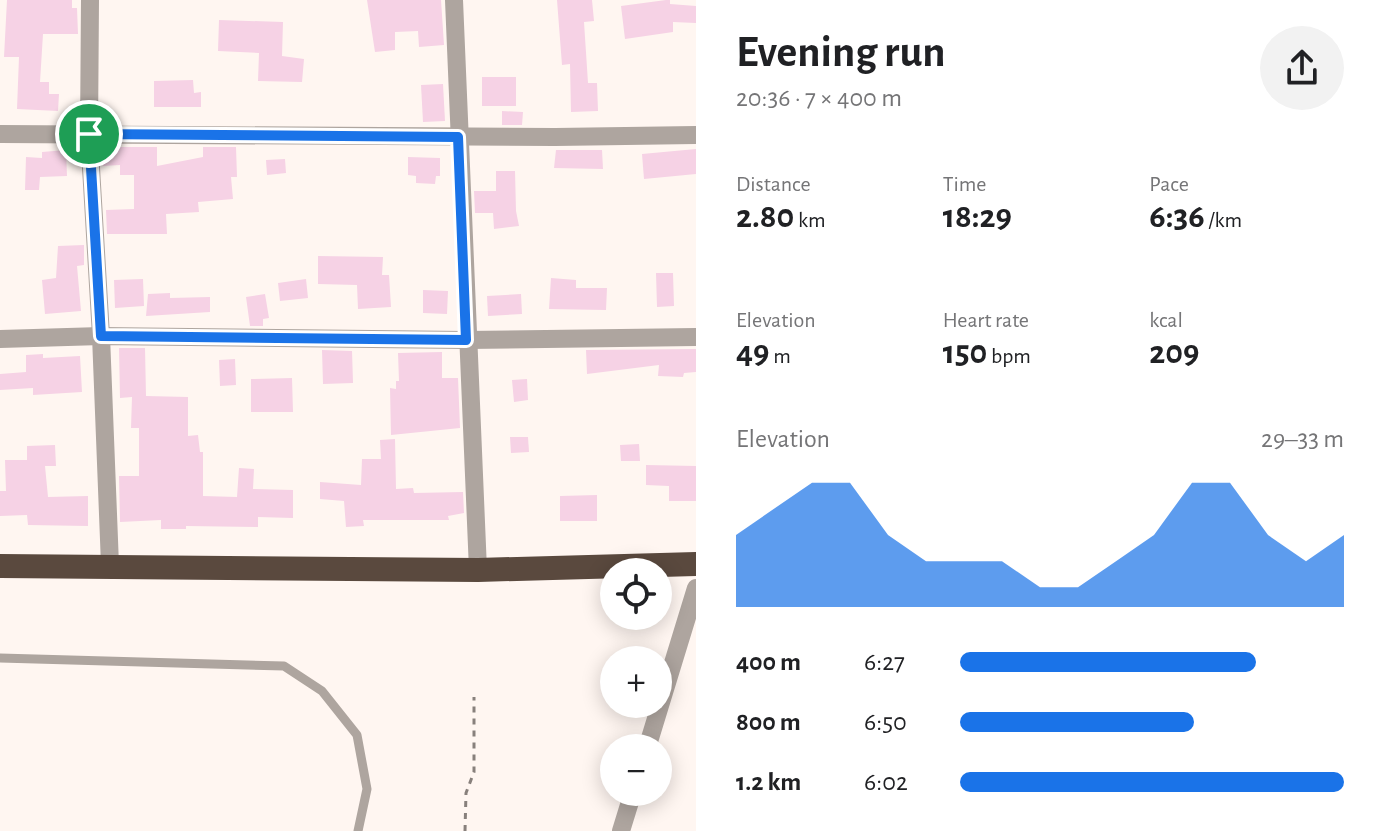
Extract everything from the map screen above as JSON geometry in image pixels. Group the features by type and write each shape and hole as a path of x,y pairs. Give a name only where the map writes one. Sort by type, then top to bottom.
{"highway":[{"path":"0,566 478,570 696,564"}],"street":[{"path":"90,0 89,134 110,565"},
{"path":"454,0 478,570"},
{"path":"0,134 696,135"},
{"path":"0,339 101,336 466,340 696,337"},
{"path":"651,734 696,588"},
{"path":"621,831 629,806"}],"lane":[{"path":"0,658 284,666 322,691 357,735 367,789 358,831"}],"path":[{"path":"465,831 466,793 474,772 474,697"}],"building":[{"path":"7,0 72,0 72,8 77,8 78,34 43,34 40,82 49,82 49,94 59,94 58,111 17,109 19,57 4,57"},
{"path":"367,0 441,0 444,45 419,47 418,31 395,32 395,50 375,52"},
{"path":"557,0 592,0 594,21 584,22 588,83 597,83 598,111 571,112 570,64 562,65"},
{"path":"670,0 670,4 696,6 696,23 673,22 673,32 625,39 621,6"},
{"path":"219,20 283,22 282,56 304,59 302,82 258,81 259,53 218,51"},
{"path":"482,77 516,77 516,106 482,106"},
{"path":"193,80 194,93 201,92 201,107 154,107 154,81"},
{"path":"443,84 445,121 423,122 421,85"},
{"path":"502,111 523,112 522,125 502,125"},
{"path":"102,147 157,147 157,166 203,157 203,147 236,147 237,177 231,177 233,199 198,202 199,212 166,214 167,234 107,234 106,210 134,209 134,175 120,175 120,165 103,166"},
{"path":"696,149 696,174 644,179 642,154"},
{"path":"66,150 67,176 40,177 39,190 25,190 26,157 42,158 42,152"},
{"path":"556,150 602,150 603,169 554,168"},
{"path":"408,157 440,158 440,176 436,176 435,184 416,183 416,176 408,175"},
{"path":"285,159 286,173 267,175 266,160"},
{"path":"496,171 515,171 519,226 494,229 493,213 475,213 474,191 496,191"},
{"path":"84,245 84,265 77,266 81,311 45,314 42,280 56,278 58,246"},
{"path":"318,256 383,257 382,275 389,275 391,307 358,309 357,285 318,284"},
{"path":"656,273 673,273 674,306 657,307"},
{"path":"551,278 576,280 576,288 607,288 606,310 549,309"},
{"path":"143,279 144,306 115,308 114,280"},
{"path":"306,279 308,298 280,301 278,283"},
{"path":"423,290 448,291 447,314 423,313"},
{"path":"170,293 170,298 210,297 210,312 146,316 148,294"},
{"path":"265,294 269,318 263,319 263,326 250,326 246,297"},
{"path":"521,294 522,314 488,316 487,296"},
{"path":"119,348 145,348 146,396 188,397 188,436 198,435 200,452 203,452 203,496 237,497 239,468 254,469 253,489 293,490 293,518 258,517 258,527 186,526 186,529 161,529 161,520 120,522 119,476 139,476 139,428 131,428 132,397 120,398"},
{"path":"696,349 696,372 684,373 683,377 658,376 659,365 587,374 586,350"},
{"path":"322,350 352,351 353,383 323,384"},
{"path":"442,352 442,378 458,378 460,428 391,435 390,388 396,389 396,381 399,381 398,353"},
{"path":"43,354 43,358 80,356 82,392 33,395 33,388 0,390 0,374 26,372 26,355"},
{"path":"235,359 236,385 220,386 219,360"},
{"path":"292,378 293,412 251,412 251,379"},
{"path":"527,379 528,400 514,402 512,380"},
{"path":"510,437 528,437 529,452 511,453"},
{"path":"395,439 396,489 413,488 414,493 463,492 464,513 448,516 449,520 363,520 364,526 346,527 344,501 320,499 320,482 361,485 362,459 381,459 380,440"},
{"path":"639,444 640,461 621,461 620,445"},
{"path":"55,445 56,466 45,466 48,497 88,496 88,526 28,525 27,515 0,516 0,491 6,491 5,460 27,460 27,446"},
{"path":"646,465 696,466 696,501 669,501 669,486 646,485"},
{"path":"597,495 597,521 560,521 560,496"}],"route":[{"path":"89,134 458,137 466,340 101,336 89,134"}]}
